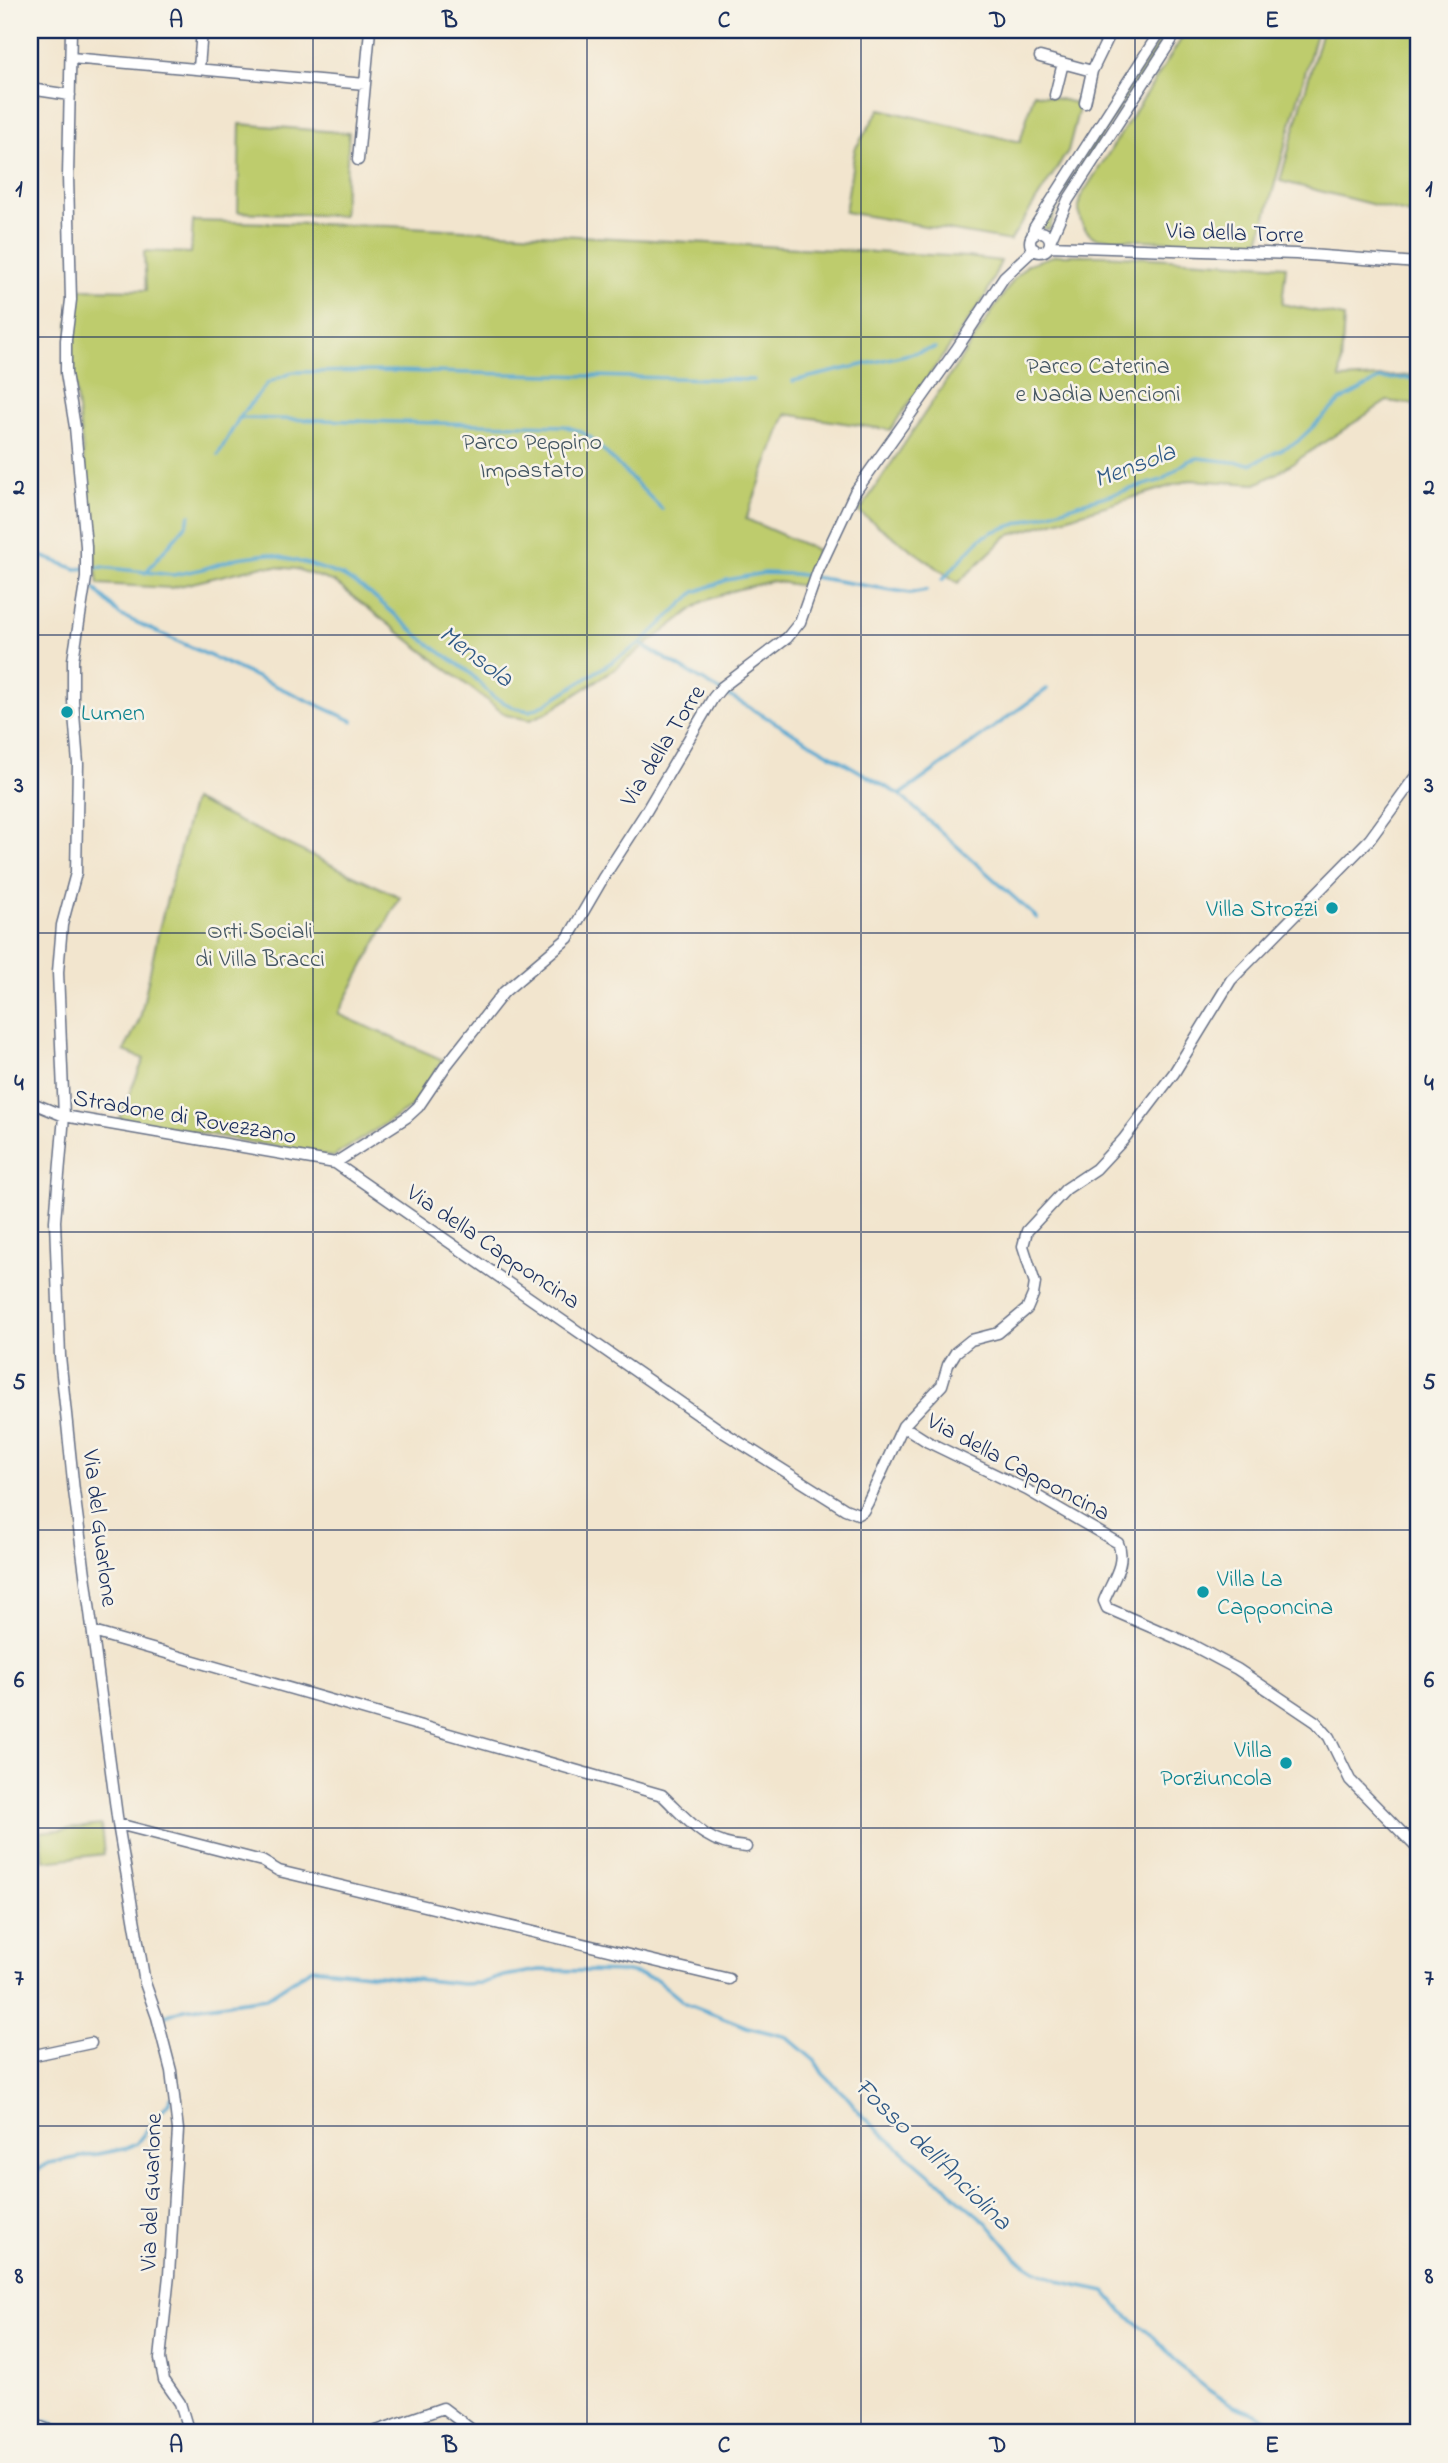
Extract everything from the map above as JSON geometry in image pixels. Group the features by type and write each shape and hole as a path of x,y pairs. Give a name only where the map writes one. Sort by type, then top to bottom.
{"street":[{"name":"Via del Guarlone","path":"71,30 71,300 66,340 66,373 75,427 86,578 73,660 78,764 76,873 62,925 58,972 64,1116 55,1221 60,1356 74,1491 118,1824 145,1983 171,2071 178,2130 169,2275 160,2359 164,2380 180,2403 189,2433"},
{"path":"199,68 202,30"},
{"path":"358,160 370,30"},
{"path":"1085,103 1092,71 1112,30"},
{"path":"1161,30 1040,217 1032,237 1034,249 1044,251 1050,244 1068,200 1178,30"},
{"path":"1040,57 1092,71"},
{"path":"71,58 365,84"},
{"path":"1055,95 1063,64"},
{"path":"30,89 70,95"},
{"path":"1032,237 1042,232 1048,235 1050,244"},
{"name":"Via della Torre","path":"1050,244 1296,254 1418,263"},
{"name":"Via della Torre","path":"335,1163 418,1107 503,992 568,938 713,698 722,687 793,631 804,614 818,571 855,492 956,350 1004,277 1034,249"},
{"path":"902,1426 942,1385 948,1365 956,1352 971,1340 998,1333 1027,1309 1035,1283 1023,1246 1027,1231 1066,1189 1096,1169 1123,1140 1174,1073 1231,980 1370,839 1418,773"},
{"name":"Stradone di Rovezzano","path":"30,1102 64,1116 335,1163"},
{"name":"Via della Capponcina","path":"335,1163 723,1432 845,1509 858,1514 863,1511 902,1426 928,1442 1027,1490 1118,1543 1122,1560 1104,1601 1107,1608 1158,1629 1237,1669 1316,1722 1329,1737 1350,1780 1418,1849"},
{"path":"93,1632 662,1795 697,1829 726,1846 746,1847"},
{"path":"118,1824 262,1861 279,1871 729,1979"},
{"path":"30,2056 91,2043"},
{"path":"371,2433 443,2408 476,2433"},
{"path":"30,2423 57,2433"}],"green space":[{"path":"1166,30 1170,30 1058,203 1049,230 1040,227"},
{"path":"1187,30 1317,30 1258,245 1095,238 1081,221 1080,198"},
{"path":"1322,30 1418,30 1418,216 1280,181"},
{"path":"1034,93 1080,104 1068,151 1010,241 845,212 855,149 880,109 1020,142"},
{"path":"240,124 349,133 343,216 238,212"},
{"name":"Parco Peppino Impastato","path":"193,221 390,226 1001,261 985,297 890,430 786,414 746,519 817,550 803,586 772,581 702,602 612,671 548,712 530,720 506,715 334,582 296,569 263,566 171,588 98,584 68,324 80,289 146,290 144,251 191,253"},
{"name":"Parco Caterina e Nadia Nencioni","path":"1056,255 1102,255 1286,266 1282,304 1344,317 1340,379 1418,375 1418,405 1387,401 1276,474 1256,484 1190,480 1007,536 958,583 859,512 1014,279 1028,264"},
{"name":"Orti Sociali di Villa Bracci","path":"193,800 400,897 338,1014 443,1060 411,1107 333,1157 119,1118 144,1059 124,1051 140,1019 159,929"},
{"path":"101,1825 104,1854 44,1861 41,1832"}],"waterway":[{"path":"793,381 935,348"},
{"path":"218,455 239,418 268,383 293,372 391,371 754,380"},
{"name":"Mensola","path":"942,580 980,539 992,532 1162,480 1188,461 1198,458 1251,464 1297,442 1340,401 1380,379 1418,378"},
{"path":"239,418 564,426 590,437 662,509"},
{"path":"145,573 186,525 190,515"},
{"name":"Mensola","path":"30,552 76,569 101,567 173,575 237,558 268,554 308,564 343,576 371,594 425,641 470,673 493,697 515,708 530,711 544,705 640,644 695,592 727,580 764,573 795,574 910,593 926,590"},
{"path":"92,568 90,584 120,615 353,721"},
{"path":"640,644 900,795 1037,918"},
{"path":"900,795 1047,689"},
{"name":"Fosso dell'Anciolina","path":"160,2018 184,2009 266,1998 312,1968 462,1984 482,1983 539,1970 628,1972 656,1979 685,2003 747,2027 787,2037 815,2061 823,2074 862,2116 934,2178 946,2185 987,2223 1016,2258 1063,2282 1105,2291 1123,2312 1154,2337 1184,2370 1210,2391 1234,2406 1293,2433"},
{"name":"Fosso dell'Anciolina","path":"30,2175 49,2163 124,2149 136,2144 169,2102 170,2097"},
{"path":"30,2417 85,2433"}],"place":[{"name":"Lumen","path":"67,712"},
{"name":"Villa Strozzi","path":"1332,908"},
{"name":"Villa La Capponcina","path":"1203,1592"},
{"name":"Villa Porziuncola","path":"1286,1763"}]}
